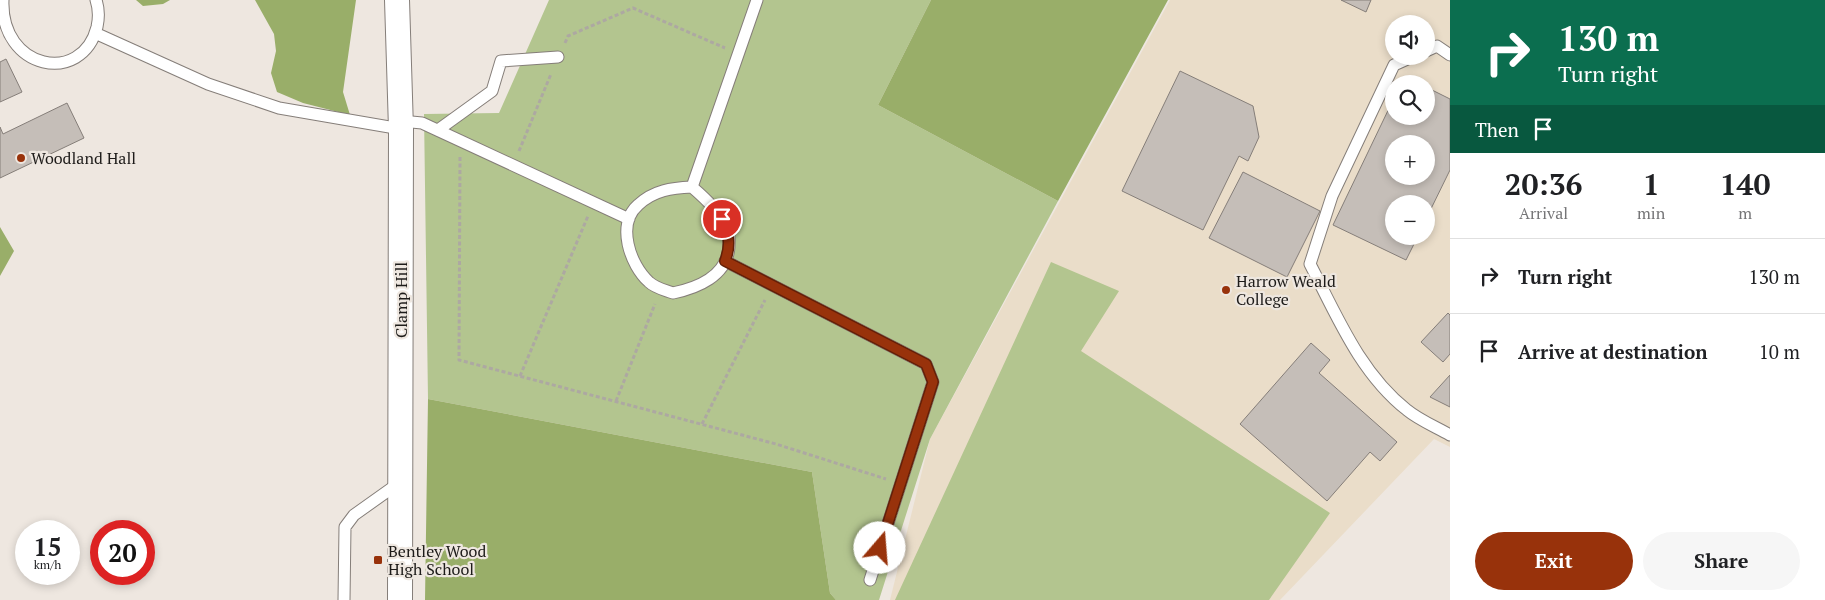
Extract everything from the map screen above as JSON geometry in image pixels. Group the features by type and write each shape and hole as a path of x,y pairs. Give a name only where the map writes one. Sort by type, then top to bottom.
{"street":[{"name":"Clamp Hill","path":"397,0 401,125 400,600"}],"lane":[{"path":"3,0 1,14 3,30 11,45 24,56 40,63 57,63 73,58 86,47 95,33 99,19 96,0"},
{"path":"692,187 757,0"},
{"path":"95,33 208,84 279,108 401,125 422,122 629,220"},
{"path":"1435,46 1450,55"},
{"path":"438,130 492,91 501,61 558,57"},
{"path":"1394,65 1332,196 1310,264 1360,359 1379,384 1407,411 1450,435"},
{"path":"692,187 709,202 722,219 729,234 728,252 722,268 706,282 698,286 673,293 661,289 650,283 641,273 632,254 627,235 629,220 636,206 652,194 671,188 692,187"},
{"path":"725,261 926,364 933,382 870,580"},
{"path":"344,600 345,527 354,515 400,482"}],"path":[{"path":"513,165 568,36 634,8 738,54"},
{"path":"460,141 459,360 776,444 901,483"},
{"path":"520,376 594,203"},
{"path":"702,424 772,285"},
{"path":"616,401 661,289"}],"shaded area":[{"name":"Harrow Weald College","path":"1170,0 1450,0 1450,447 1434,439 1280,600 890,600 930,439"}],"green space":[{"path":"136,0 170,0 163,4 143,6"},
{"path":"255,0 356,0 343,92 350,115 303,103 277,92 271,73 276,51 274,34"},
{"path":"549,0 931,0 878,105 1058,201 930,439 879,600 836,600 830,593 812,472 428,399 424,114 499,113"},
{"path":"931,0 1168,0 1058,201 878,105"},
{"path":"0,227 14,251 0,276"},
{"path":"1051,262 1119,291 1081,351 1330,513 1269,600 895,600"},
{"path":"428,399 812,472 830,593 836,600 425,600"}],"building":[{"path":"1341,0 1371,0 1366,12"},
{"path":"6,59 22,92 0,102 0,62"},
{"path":"1180,71 1253,106 1259,137 1248,161 1239,156 1203,230 1122,191"},
{"path":"1435,92 1450,99 1450,170 1435,201 1435,195 1385,195 1385,245 1414,245 1406,260 1333,225 1385,117 1385,125 1435,125"},
{"name":"Woodland Hall","path":"67,103 84,138 0,178 0,127 3,134"},
{"path":"1243,172 1320,211 1287,277 1209,238"},
{"path":"1448,313 1450,315 1450,354 1443,362 1421,342"},
{"path":"1311,343 1330,360 1319,373 1397,442 1380,461 1370,452 1327,501 1240,424"},
{"path":"1450,375 1450,407 1430,397"}],"place":[{"name":"Woodland Hall","path":"21,158"},
{"name":"Harrow Weald College","path":"1226,290"},
{"name":"Bentley Wood High School","path":"378,560"}],"route":[{"path":"722,219 729,234 728,252 725,261 926,364 933,382 880,548"}]}
